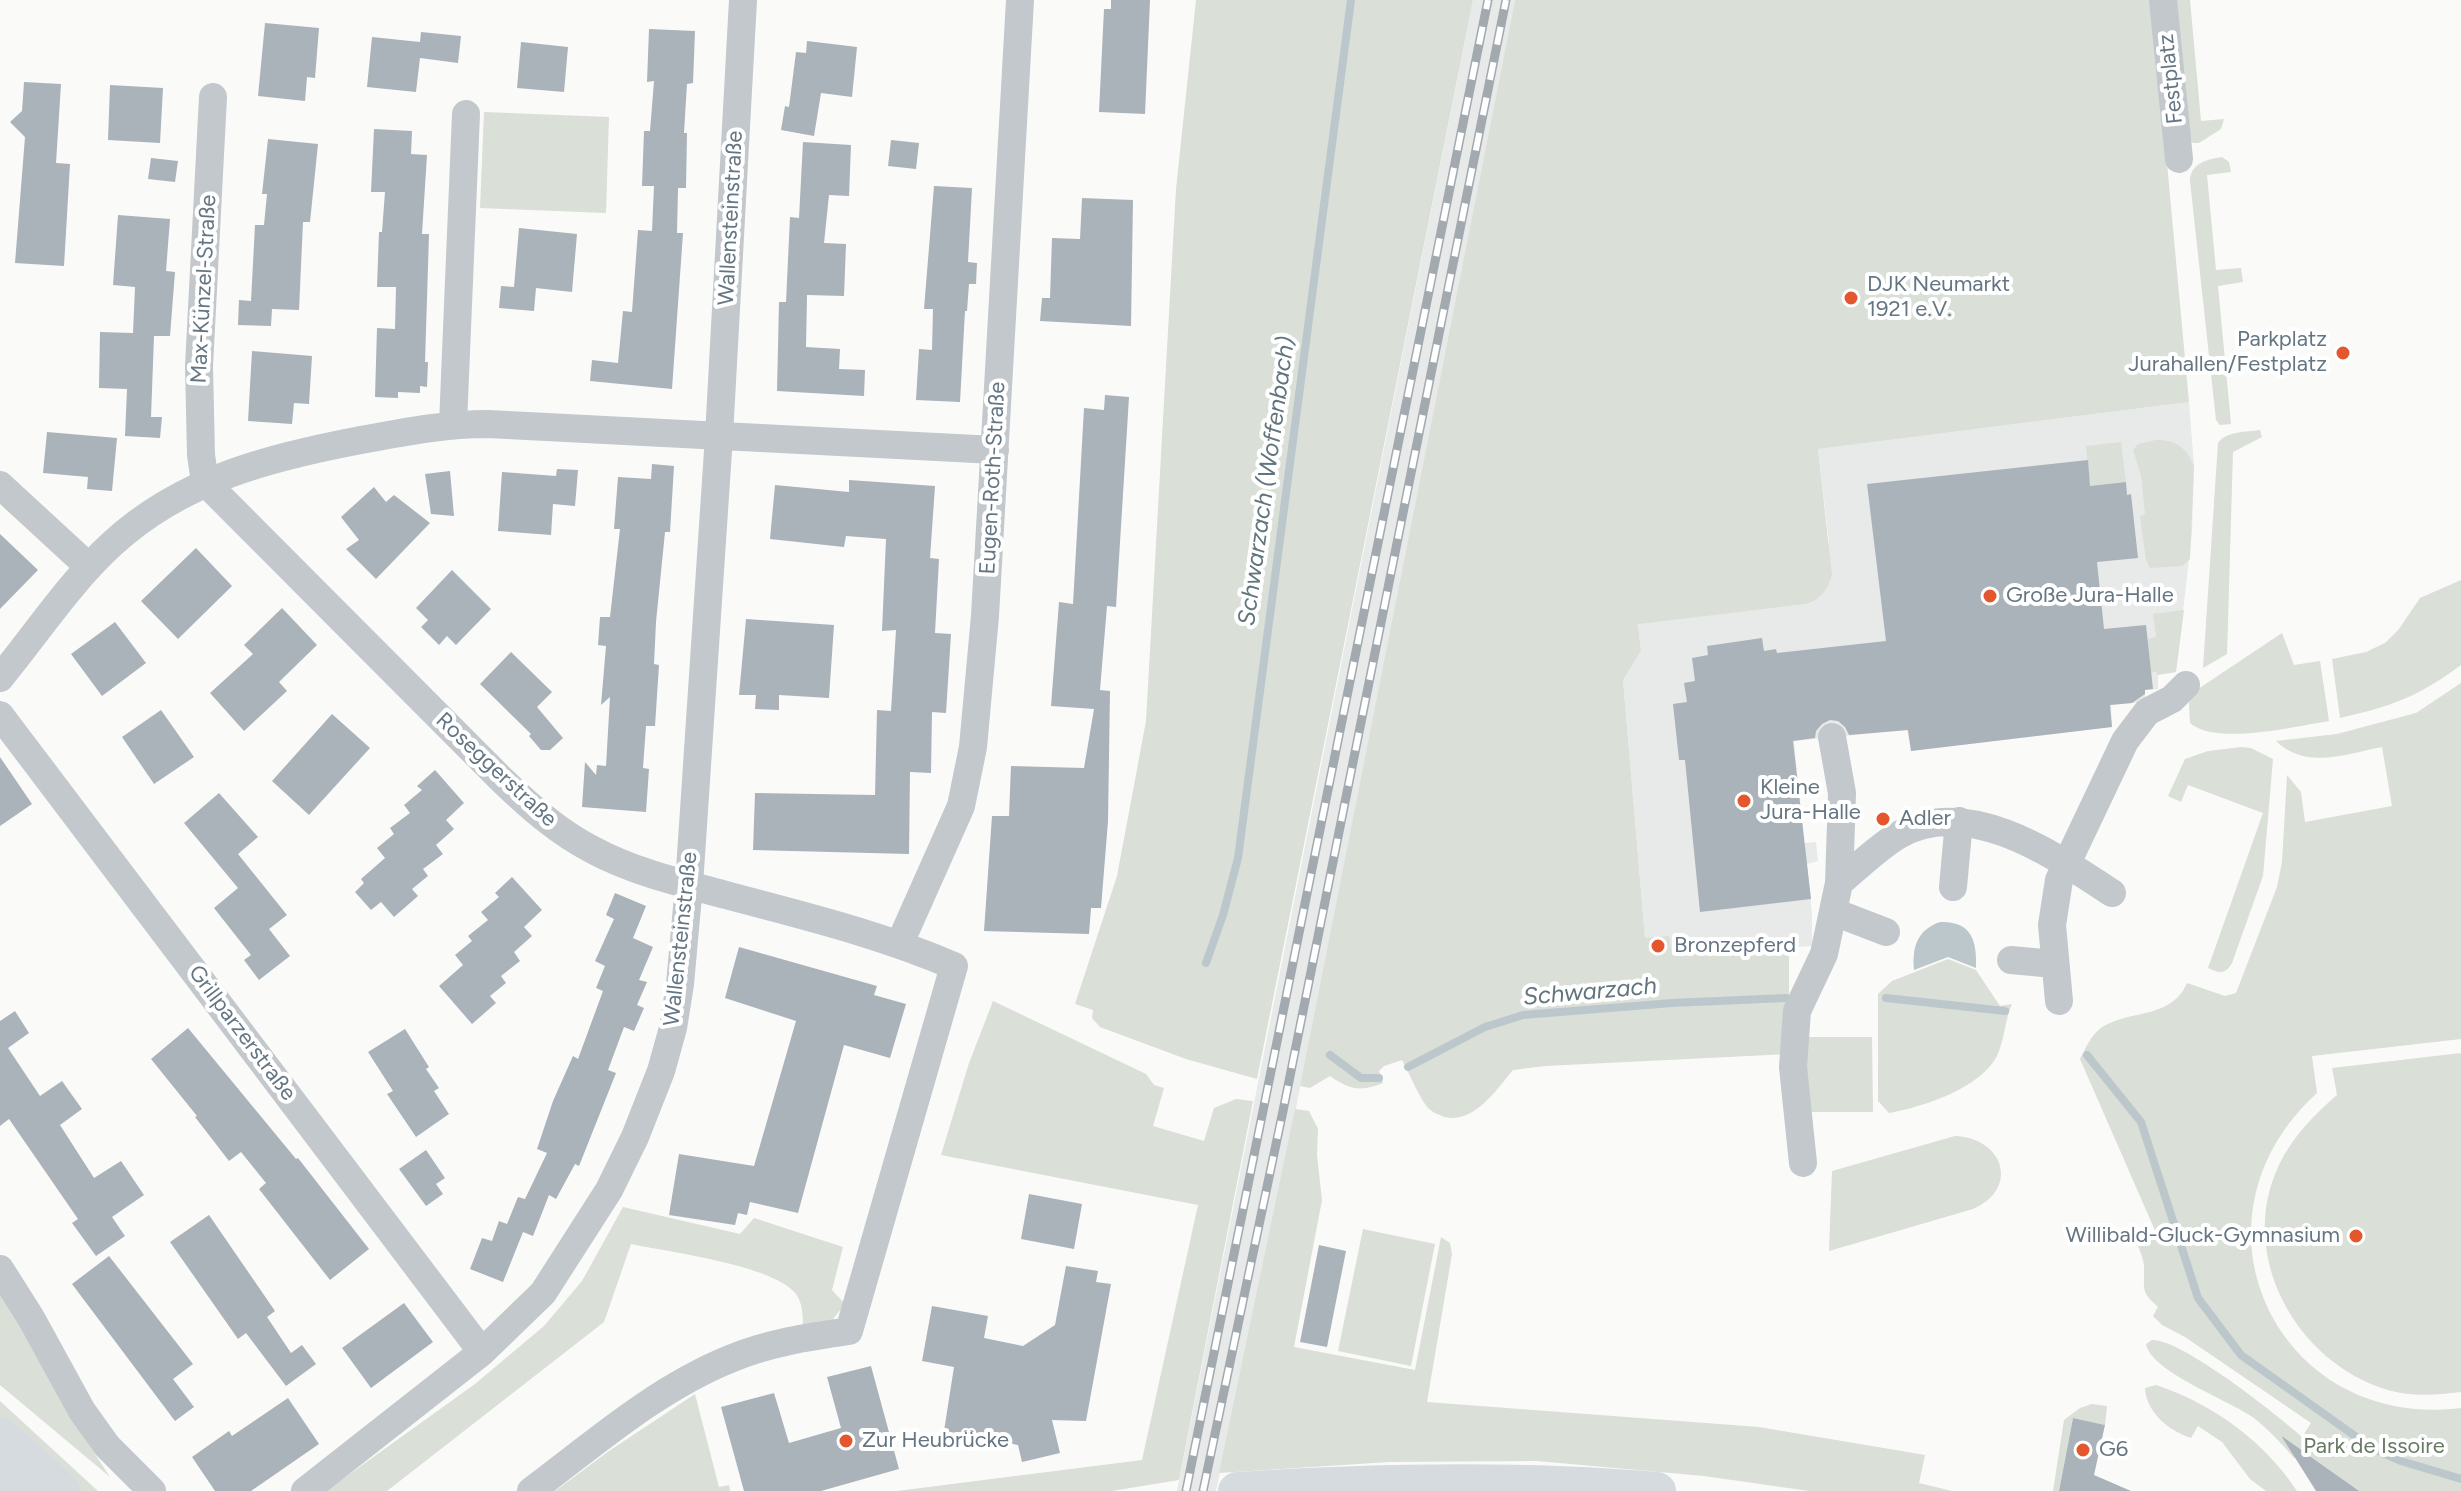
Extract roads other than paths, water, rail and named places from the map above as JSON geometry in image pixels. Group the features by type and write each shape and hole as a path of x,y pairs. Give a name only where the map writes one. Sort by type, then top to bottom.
{"main road":[{"path":"0,1436 61,1491"},
{"path":"0,1473 20,1491"},
{"path":"1237,1491 1349,1484 1500,1483 1657,1491"}],"street":[{"name":"Wallensteinstraße","path":"305,1491 482,1352 543,1293 609,1190 635,1137 661,1071 673,1028 680,984 689,885 719,436 743,0"},
{"name":"Eugen-Roth-Straße","path":"900,943 951,831 969,776 984,631 1020,0"},
{"name":"Festplatz","path":"2163,0 2179,159"},
{"name":"Max-Künzel-Straße","path":"205,482 199,418 199,366 213,97"},
{"path":"453,424 466,114"},
{"path":"0,678 89,567 141,519 205,482 306,450 453,424 579,426 995,450"},
{"name":"Roseggerstraße","path":"205,482 531,808 590,849 622,864 689,885 900,943 954,966 849,1331 782,1342 702,1372 639,1410 531,1491"},
{"path":"0,485 89,567"},
{"path":"2059,1001 2054,964 2053,905 2059,880 2125,741 2147,712 2172,699 2186,685"},
{"name":"Grillparzerstraße","path":"0,715 482,1352"},
{"path":"1803,1163 1793,1067 1797,1011 1824,954 1839,883 1842,793 1832,737"},
{"path":"1953,887 1959,821"},
{"path":"1839,883 1898,836 1917,827 1959,821 2007,833 2112,893"},
{"path":"1834,912 1886,932"},
{"path":"2011,960 2054,964"},
{"path":"0,1269 92,1427 152,1491"}],"waterway":[{"name":"Schwarzach (Woffenbach)","path":"1206,963 1238,858 1351,0"},
{"name":"Schwarzach","path":"1408,1067 1485,1027 1523,1015 1786,998"},
{"name":"Schwarzach","path":"1886,998 2005,1011"},
{"name":"Schwarzach","path":"1330,1055 1361,1078 1379,1078"},
{"name":"Schwarzach","path":"2087,1055 2141,1122 2198,1298 2241,1355 2372,1448 2401,1461 2461,1479"}],"railway":[{"path":"1186,1491 1488,0"},
{"path":"1203,1491 1283,1111 1506,0"}],"place":[{"name":"DJK Neumarkt 1921 e.V.","path":"1851,298"},
{"name":"Parkplatz Jurahallen/Festplatz","path":"2343,353"},
{"name":"Große Jura-Halle","path":"1990,596"},
{"name":"Kleine Jura-Halle","path":"1744,801"},
{"name":"Adler","path":"1883,819"},
{"name":"Bronzepferd","path":"1658,946"},
{"name":"Willibald-Gluck-Gymnasium","path":"2356,1236"},
{"name":"Zur Heubrücke","path":"846,1441"},
{"name":"G6","path":"2083,1450"}],"park label":[{"name":"Park de Issoire","path":"2374,1447"}]}
